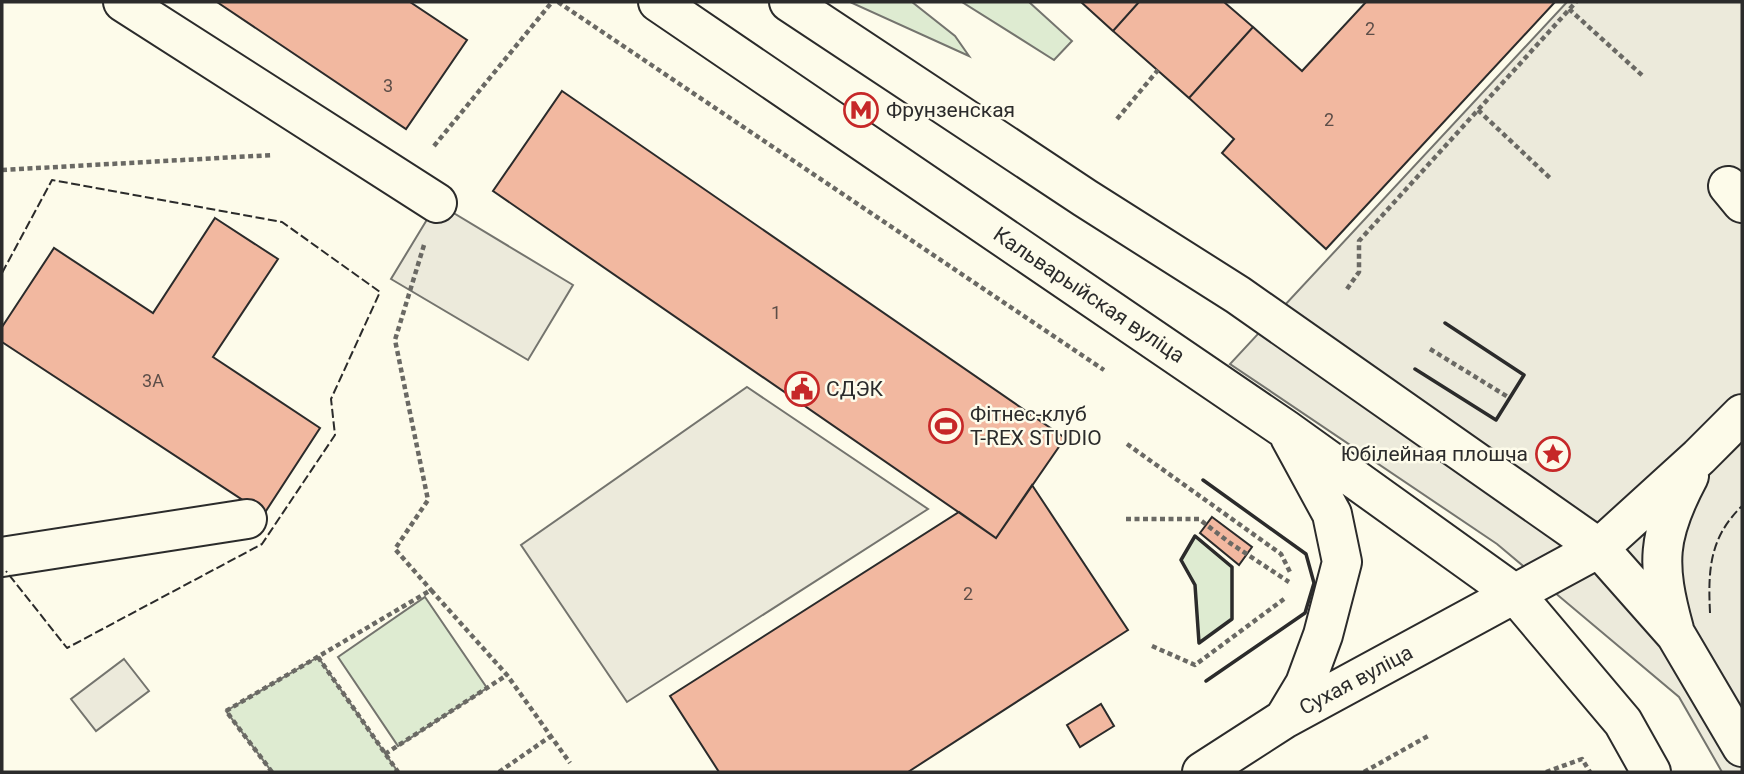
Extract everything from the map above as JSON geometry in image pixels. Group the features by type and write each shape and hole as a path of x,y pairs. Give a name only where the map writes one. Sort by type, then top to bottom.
{"main road":[{"path":"123,2 437,202"},
{"name":"Кальварыйская вуліца","path":"658,2 1285,429 1515,594 1623,722 1651,772"},
{"path":"789,2 1084,198 1238,295 1599,548 1676,635 1742,747"},
{"path":"1676,635 1666,598 1662,550 1665,527 1699,457 1742,414"},
{"path":"1284,719 1305,684 1323,635 1342,562 1332,514 1285,429"},
{"name":"Сухая вуліца","path":"1202,772 1284,719 1599,548 1699,457"},
{"path":"2,557 247,519"}],"path":[{"path":"558,2 1104,370"},
{"path":"1347,289 1359,272 1359,241 1576,2"},
{"path":"1569,9 1644,77"},
{"path":"1117,119 1158,70"},
{"path":"1478,110 1550,179"},
{"path":"437,202 395,340 428,500 395,549 507,675 570,763"},
{"path":"1430,349 1508,397"},
{"path":"1126,519 1199,519 1298,588 1281,554 1127,444"},
{"path":"272,772 226,711 431,590"},
{"path":"1152,646 1195,665 1288,596"},
{"path":"318,657 398,772"},
{"path":"385,754 507,675"},
{"path":"499,772 551,736"},
{"path":"1364,772 1428,736"},
{"path":"1546,772 1582,759 1590,772"}],"green space":[{"path":"912,2 955,36 969,56 852,3"},
{"path":"962,2 1029,2 1072,41 1054,60"},
{"path":"1195,536 1232,567 1232,619 1199,643 1195,585 1181,560"},
{"path":"425,597 487,688 398,746 338,657"},
{"path":"318,657 398,772 272,772 226,711"}],"shaded area":[{"name":"Юбілейная плошча","path":"1567,2 1742,2 1742,772 1722,772 1679,697 1497,544 1230,364"},
{"path":"437,203 573,285 528,360 391,279"},
{"path":"747,387 928,509 627,702 521,545"},
{"path":"124,659 149,691 96,731 71,699"}],"building":[{"path":"217,2 410,2 467,40 406,129"},
{"path":"1081,2 1139,2 1113,31"},
{"path":"1139,2 1224,2 1253,27 1189,98 1113,31"},
{"path":"1366,2 1555,2 1326,249 1222,153 1234,139 1189,98 1253,27 1302,71"},
{"path":"562,91 1065,438 996,538 493,191"},
{"path":"215,218 278,259 213,357 320,428 264,514 2,342 2,327 54,248 153,313"},
{"path":"1032,485 1128,630 908,772 719,772 670,696 959,512 996,538"},
{"path":"1212,517 1252,547 1239,565 1200,533"},
{"path":"1101,704 1114,726 1080,747 1067,725"}],"fence":[{"path":"2,273 52,180 282,222 380,292 331,399 335,435 262,544 67,648 6,571"},
{"path":"1710,613 1713,556 1723,530 1742,506"}],"wall":[{"path":"1415,369 1496,420 1524,375 1445,323"},
{"path":"1203,480 1306,554 1314,583 1305,613 1206,681"},
{"path":"1195,536 1232,567 1232,619 1199,643 1195,585 1181,560 1195,536"}],"place":[{"name":"Фрунзенская","path":"861,110"},
{"name":"СДЭК","path":"802,389"},
{"name":"Фітнес-клуб T-REX STUDIO","path":"946,426"},
{"name":"Юбілейная плошча","path":"1553,454"}]}
